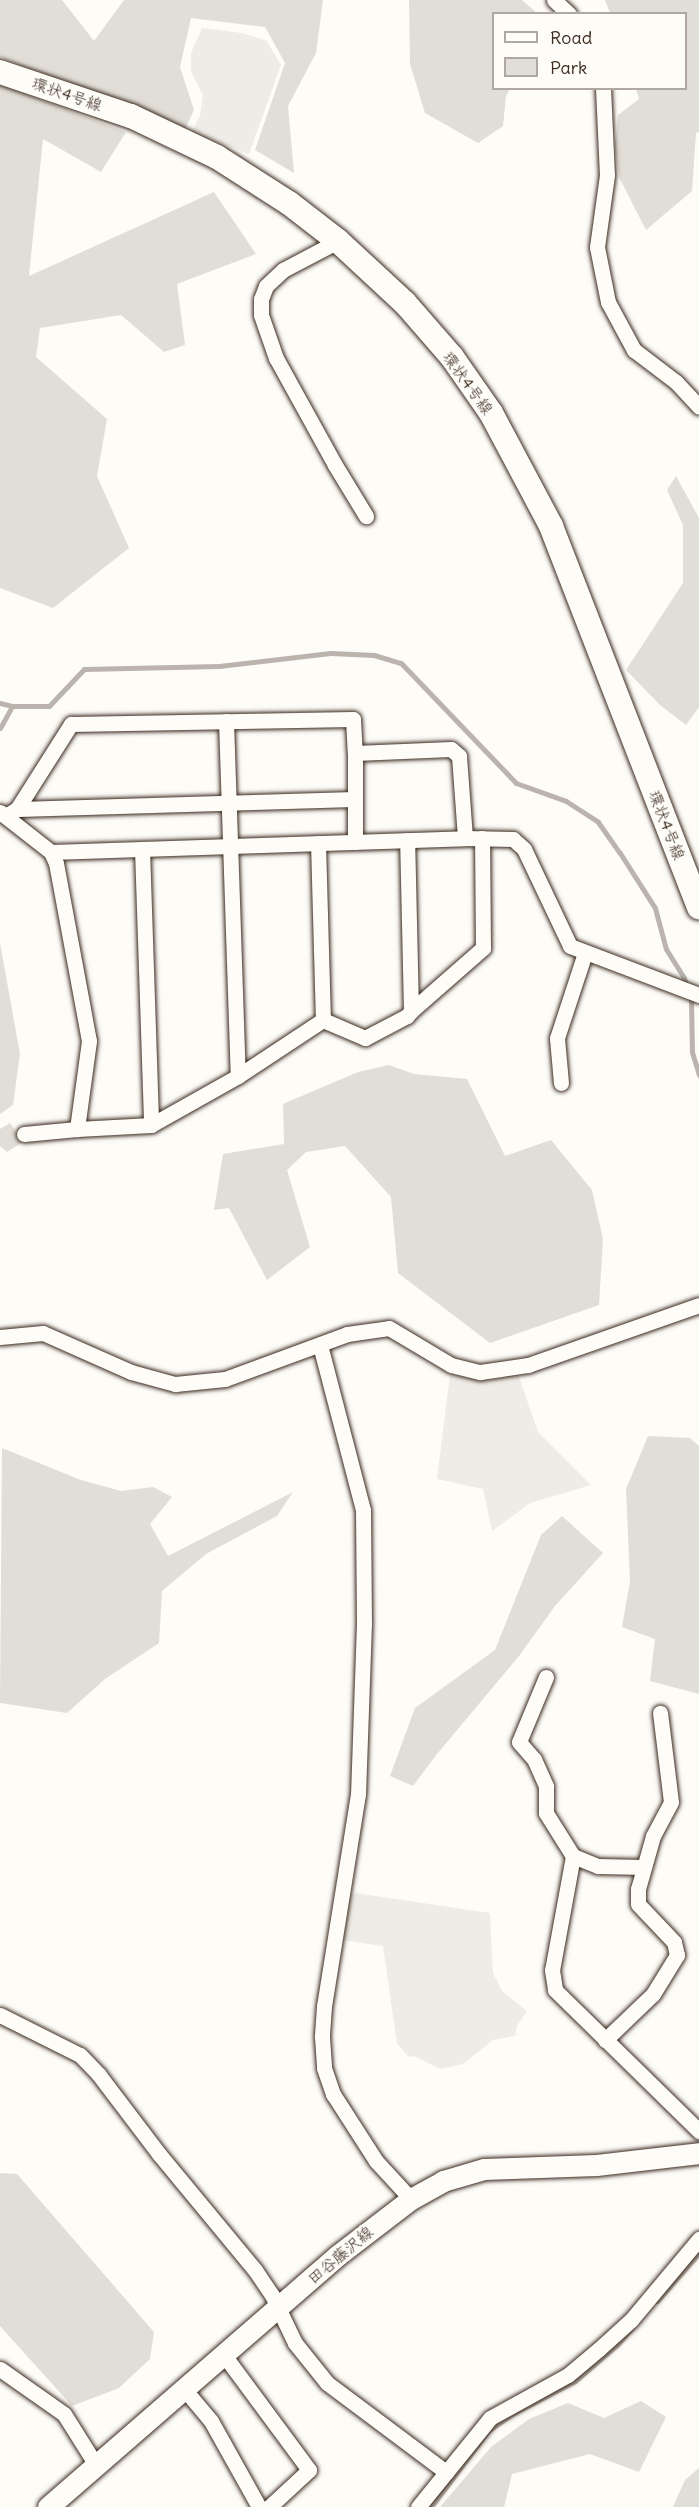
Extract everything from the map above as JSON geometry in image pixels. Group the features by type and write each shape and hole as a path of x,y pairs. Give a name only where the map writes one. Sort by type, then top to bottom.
{"main road":[{"name":"環状4号線","path":"0,72 131,116 218,157 289,202 338,241 405,303 452,357 491,413 530,482 551,526 699,907"},
{"name":"田谷藤沢線","path":"48,2507 338,2255 411,2199 443,2181 484,2169 596,2165 699,2153"}],"street":[{"path":"554,0 567,12"},
{"path":"603,90 607,175 597,247 608,302 634,350 676,382 699,407"},
{"path":"338,241 283,270 266,286 261,299 261,315 276,358 334,465 366,516"},
{"path":"7,813 71,724 353,719 355,842"},
{"path":"226,721 238,1076"},
{"path":"355,753 452,749 459,756 465,838"},
{"path":"7,813 229,802 355,799"},
{"path":"7,813 51,852 89,1041 77,1130"},
{"path":"51,852 465,838 513,839 524,849 567,943 585,953 697,994"},
{"path":"323,1020 365,1038 411,1011 483,948 482,838"},
{"path":"408,840 411,1011"},
{"path":"318,843 323,1020"},
{"path":"142,849 151,1125"},
{"path":"561,1083 557,1038 585,953"},
{"path":"24,1134 151,1125 238,1076 323,1020"},
{"path":"0,1337 43,1333 131,1372 175,1384 225,1379 347,1334 389,1328 451,1365 480,1372 528,1365 699,1305"},
{"path":"320,1345 363,1510 364,1623 357,1804 324,2006 322,2037 324,2068 333,2094 376,2161 411,2199"},
{"path":"546,1677 519,1742 534,1759 546,1786 546,1813 573,1856 598,1866 644,1867"},
{"path":"605,2040 653,1994 677,1955 674,1942 638,1904 638,1889 653,1836 671,1802 660,1713"},
{"path":"573,1856 552,1971 555,1990 699,2131"},
{"path":"0,2015 80,2055 99,2075 159,2154 255,2271 279,2308 296,2343 327,2383 446,2472"},
{"path":"418,2507 490,2418 568,2375 631,2320 699,2239"},
{"path":"224,2355 309,2470 269,2507"},
{"path":"0,2369 64,2414 96,2465"},
{"path":"185,2390 211,2421 259,2507"}],"shaded area":[{"path":"202,28 242,33 267,41 281,65 249,154 192,132 200,115 203,95 191,72 191,53"},
{"path":"518,1374 538,1432 591,1485 530,1503 492,1531 483,1489 437,1479 450,1375 491,1380"},
{"path":"355,1893 490,1913 493,1973 502,1991 527,2011 517,2026 515,2036 493,2040 463,2064 440,2069 414,2056 409,2057 397,2044 383,1946 341,1940 349,1897"}],"green space":[{"path":"0,0 62,0 94,41 124,0 323,0 316,53 288,106 294,173 255,150 285,63 265,27 191,18 180,67 194,110 185,129 0,57"},
{"path":"409,0 522,0 536,12 492,12 492,90 509,90 506,96 503,126 478,143 425,113 410,64"},
{"path":"605,0 699,0 699,132 696,133 692,191 646,230 619,177 615,146 618,115 639,99 636,90 687,90 687,12 610,12"},
{"path":"0,85 126,132 101,172 43,139 29,276 214,192 256,254 177,284 185,345 164,352 121,315 40,328 36,357 107,419 97,476 129,548 53,608 0,588"},
{"path":"676,476 699,518 699,707 686,725 660,705 626,670 683,583 683,525 667,490"},
{"path":"0,943 20,1054 13,1105 0,1114"},
{"path":"389,1065 414,1074 467,1079 505,1156 551,1140 592,1190 603,1239 599,1305 490,1343 398,1273 391,1197 345,1146 306,1152 287,1170 310,1247 267,1280 229,1208 214,1210 223,1154 284,1144 283,1104 358,1072"},
{"path":"10,1123 23,1142 7,1152 0,1146 0,1129"},
{"path":"648,1436 690,1438 699,1446 699,1694 650,1681 655,1639 622,1627 630,1581 626,1489"},
{"path":"2,1448 81,1480 121,1491 153,1487 172,1497 150,1524 168,1556 293,1492 277,1516 206,1554 162,1591 159,1643 105,1679 67,1713 0,1703"},
{"path":"562,1516 603,1553 555,1606 519,1656 413,1786 390,1776 415,1708 495,1650 541,1535"},
{"path":"0,2173 17,2174 154,2332 150,2359 119,2388 72,2406 0,2326"},
{"path":"641,2401 666,2417 639,2472 590,2454 512,2474 504,2507 440,2507 491,2447 529,2419 568,2403 604,2418"},
{"path":"699,2468 699,2507 673,2507 685,2480"}],"waterway":[{"path":"0,703 12,706 49,706 84,669 219,666 330,653 374,655 401,663 516,783 566,801 598,822 655,908 666,949 684,978 691,1000 692,1052 699,1075"},
{"path":"0,728 12,706"},
{"path":"657,2301 699,2253"},
{"path":"431,2507 488,2431 514,2413 575,2381 617,2345 632,2328"}]}
